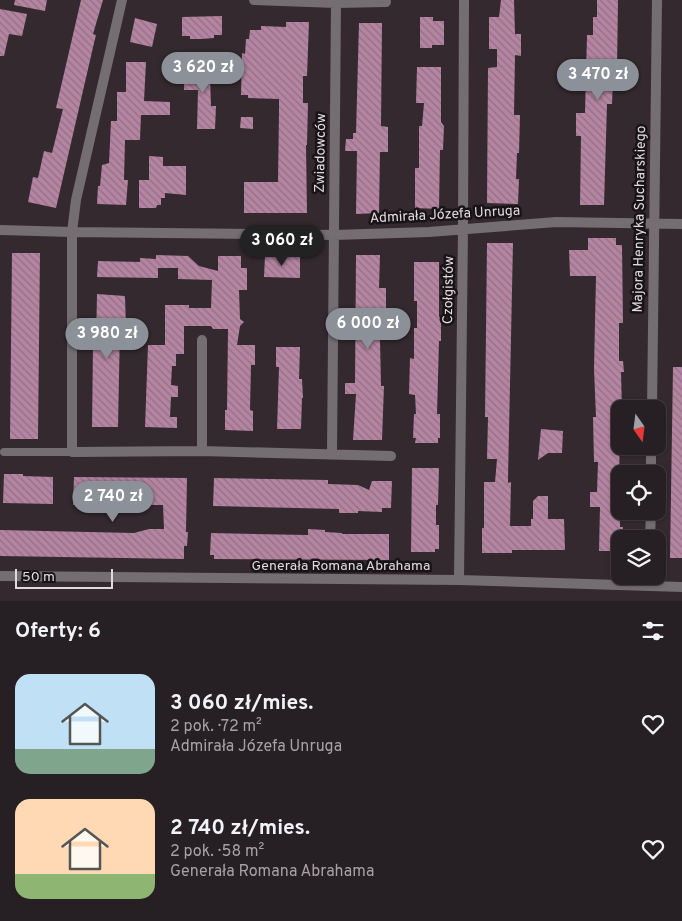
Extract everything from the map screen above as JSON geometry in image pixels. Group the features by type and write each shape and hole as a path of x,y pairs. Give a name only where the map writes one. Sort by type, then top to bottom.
{"street":[{"path":"122,0 76,200 72,232 72,452 202,451 390,456"},
{"path":"254,0 336,3 386,2"},
{"name":"Czołgistów","path":"459,580 464,0"},
{"name":"Majora Henryka Sucharskiego","path":"652,400 657,0"},
{"name":"Zwiadowców","path":"332,453 336,3"},
{"name":"Admirała Józefa Unruga","path":"0,230 334,234 429,232 556,222 682,224"},
{"path":"202,340 202,451"},
{"name":"Generała Romana Abrahama","path":"0,576 611,581"},
{"name":"Generała Romana Abrahama","path":"666,584 682,587"}],"lane":[{"path":"4,452 72,452"}],"building":[{"path":"15,0 47,0 45,11 14,5"},
{"path":"81,0 103,0 93,34 96,35 56,208 28,202 33,177 38,178 44,151 52,153 63,109 56,108"},
{"path":"501,0 514,0 515,34 521,34 521,56 515,55 514,115 520,115 516,179 519,179 518,204 487,203 488,68 497,67 497,49 489,49 489,17 499,17"},
{"path":"597,0 618,0 617,68 625,68 625,79 613,78 612,104 607,104 604,205 580,205 581,136 576,136 576,113 585,113 587,35 593,35 593,17 597,17"},
{"path":"0,9 27,14 22,36 9,34 4,56 0,56"},
{"path":"222,16 222,35 214,35 214,38 202,39 190,39 190,36 182,36 182,17"},
{"path":"420,17 433,17 433,21 444,21 444,45 420,48"},
{"path":"135,18 157,24 152,47 130,42"},
{"path":"286,22 309,22 307,76 303,76 303,103 308,103 306,145 307,213 244,213 244,182 278,182 279,99 248,98 248,95 241,95 242,53 245,54 246,39 249,39 250,30 261,30 261,26 286,27"},
{"path":"359,23 382,23 381,126 388,127 388,152 380,152 379,213 356,214 357,151 345,151 346,139 353,139 353,133 356,133"},
{"path":"126,62 146,62 144,101 170,102 170,115 141,115 140,140 125,140 124,180 128,180 126,205 97,204 102,165 109,163 111,121 117,121 117,92 126,92"},
{"path":"195,64 217,65 217,77 210,77 211,106 216,106 215,129 197,129 198,90 184,90 184,75 195,75"},
{"path":"417,67 441,67 441,122 444,126 443,150 440,150 439,209 415,208 415,168 419,168 419,126 422,126 424,103 416,103"},
{"path":"241,117 253,117 253,129 240,128"},
{"path":"149,156 163,157 163,166 186,166 186,195 165,193 165,198 161,198 161,205 157,205 156,208 139,208 139,180 149,180"},
{"path":"588,238 616,238 616,245 622,245 623,323 619,323 619,361 623,361 624,372 621,372 622,400 611,400 611,455 619,455 619,465 611,465 611,520 620,520 620,527 623,527 623,530 611,530 611,551 599,551 600,507 590,507 590,492 597,492 598,462 594,462 593,417 596,417 594,369 596,276 570,276 569,250 588,250"},
{"path":"487,243 513,243 508,479 508,483 511,482 510,526 531,526 533,501 538,496 548,496 548,519 564,519 565,550 512,550 512,553 482,553 484,482 495,482 497,459 487,459 488,417 485,417"},
{"path":"12,253 40,253 38,439 10,439"},
{"path":"156,255 188,256 199,266 218,271 218,256 241,256 241,268 247,268 247,290 239,290 240,319 244,322 240,326 237,345 255,345 255,365 251,365 250,410 253,411 253,431 225,430 228,329 213,329 211,326 184,326 184,354 176,354 176,366 172,366 171,385 178,386 178,397 171,397 170,417 177,417 177,428 145,427 148,345 165,345 165,305 189,305 189,308 211,308 212,280 178,279 178,268 158,268 158,278 97,277 98,261 140,262 140,258 156,259"},
{"path":"356,255 380,255 379,288 386,288 386,308 382,308 382,340 380,340 381,386 384,386 382,440 353,440 356,394 345,394 345,383 355,383"},
{"path":"265,256 300,257 300,278 264,277"},
{"path":"414,262 439,262 441,341 439,341 437,414 440,414 440,438 438,438 438,443 415,443 416,438 413,438 414,414 416,414 415,395 409,394 410,358 414,359 414,328 417,328 417,301 414,301"},
{"path":"97,294 125,296 126,329 120,329 118,427 92,427 93,344 96,344"},
{"path":"276,347 300,347 299,379 302,379 303,398 301,429 277,429 279,367 276,367"},
{"path":"673,367 682,367 682,558 670,558"},
{"path":"541,429 563,431 562,453 548,453 538,460"},
{"path":"412,468 439,468 436,525 439,525 439,549 435,549 435,552 411,552"},
{"path":"4,474 53,477 53,504 3,503"},
{"path":"74,477 187,478 186,532 188,532 187,546 184,546 184,559 0,556 0,530 134,533 149,529 164,529 163,505 73,505"},
{"path":"214,478 328,480 328,484 358,485 369,490 372,481 392,481 391,508 382,508 382,512 358,511 358,513 339,513 339,509 213,506"},
{"path":"308,529 342,534 389,534 389,560 214,559 214,555 210,555 211,533 308,535"}]}
